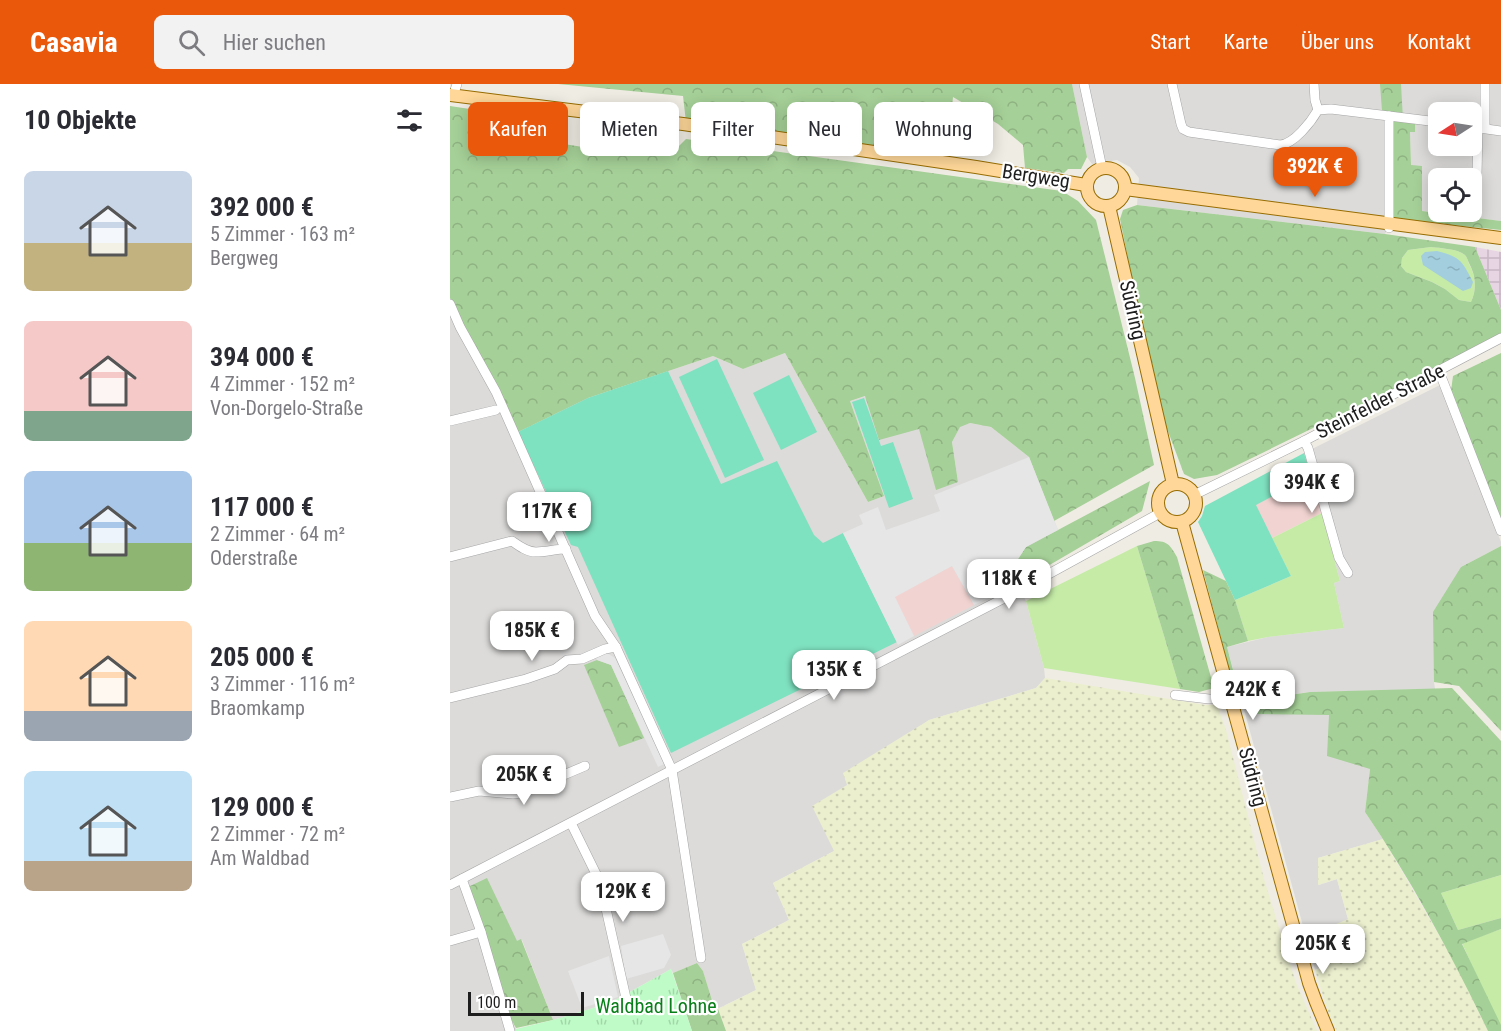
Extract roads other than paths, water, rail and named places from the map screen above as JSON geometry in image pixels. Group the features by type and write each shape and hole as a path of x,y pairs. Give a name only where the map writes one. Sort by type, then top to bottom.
{"main road":[{"name":"Bergweg","path":"453,92 976,166 1086,185"},
{"name":"Bergweg","path":"1102,168 1092,173 1086,185 1087,191 1093,202 1109,206"},
{"path":"1102,168 1117,171 1123,178 1125,189 1123,194 1118,201 1109,206"},
{"path":"1125,189 1389,226 1501,238"},
{"name":"Südring","path":"1109,206 1173,484"},
{"path":"1173,484 1185,486 1194,495 1195,508 1191,517 1182,522 1171,521 1160,513 1158,504 1165,488 1173,484"},
{"name":"Südring","path":"1182,522 1310,983 1328,1031"}],"street":[{"path":"1084,84 1102,168"},
{"path":"1172,84 1183,129 1189,132 1280,145 1286,144 1312,120 1318,110 1314,84"},
{"path":"1482,103 1485,84"},
{"path":"1318,110 1331,109 1428,121"},
{"path":"1389,116 1389,226"},
{"path":"1482,129 1501,131"},
{"path":"450,304 496,392 595,616 616,647 672,770 701,958"},
{"name":"Steinfelder Straße","path":"1194,495 1304,441 1501,338"},
{"path":"1439,371 1501,531"},
{"path":"450,421 496,410"},
{"path":"1304,441 1308,448 1339,558 1348,573"},
{"path":"450,885 1023,588 1160,513"},
{"path":"450,557 512,542 535,552 566,549"},
{"path":"450,698 526,679 555,669 567,660 582,659 616,647"},
{"path":"1175,695 1231,699"},
{"path":"450,796 479,791 521,793 585,765"},
{"path":"571,823 602,891 626,998"},
{"path":"462,879 481,932 508,1031"},
{"path":"450,941 481,932"}],"water":[{"path":"1437,251 1451,255 1460,261 1473,282 1471,288 1463,291 1423,265 1421,256 1425,252"}],"park label":[{"name":"Waldbad Lohne","path":"656,1006"}]}
